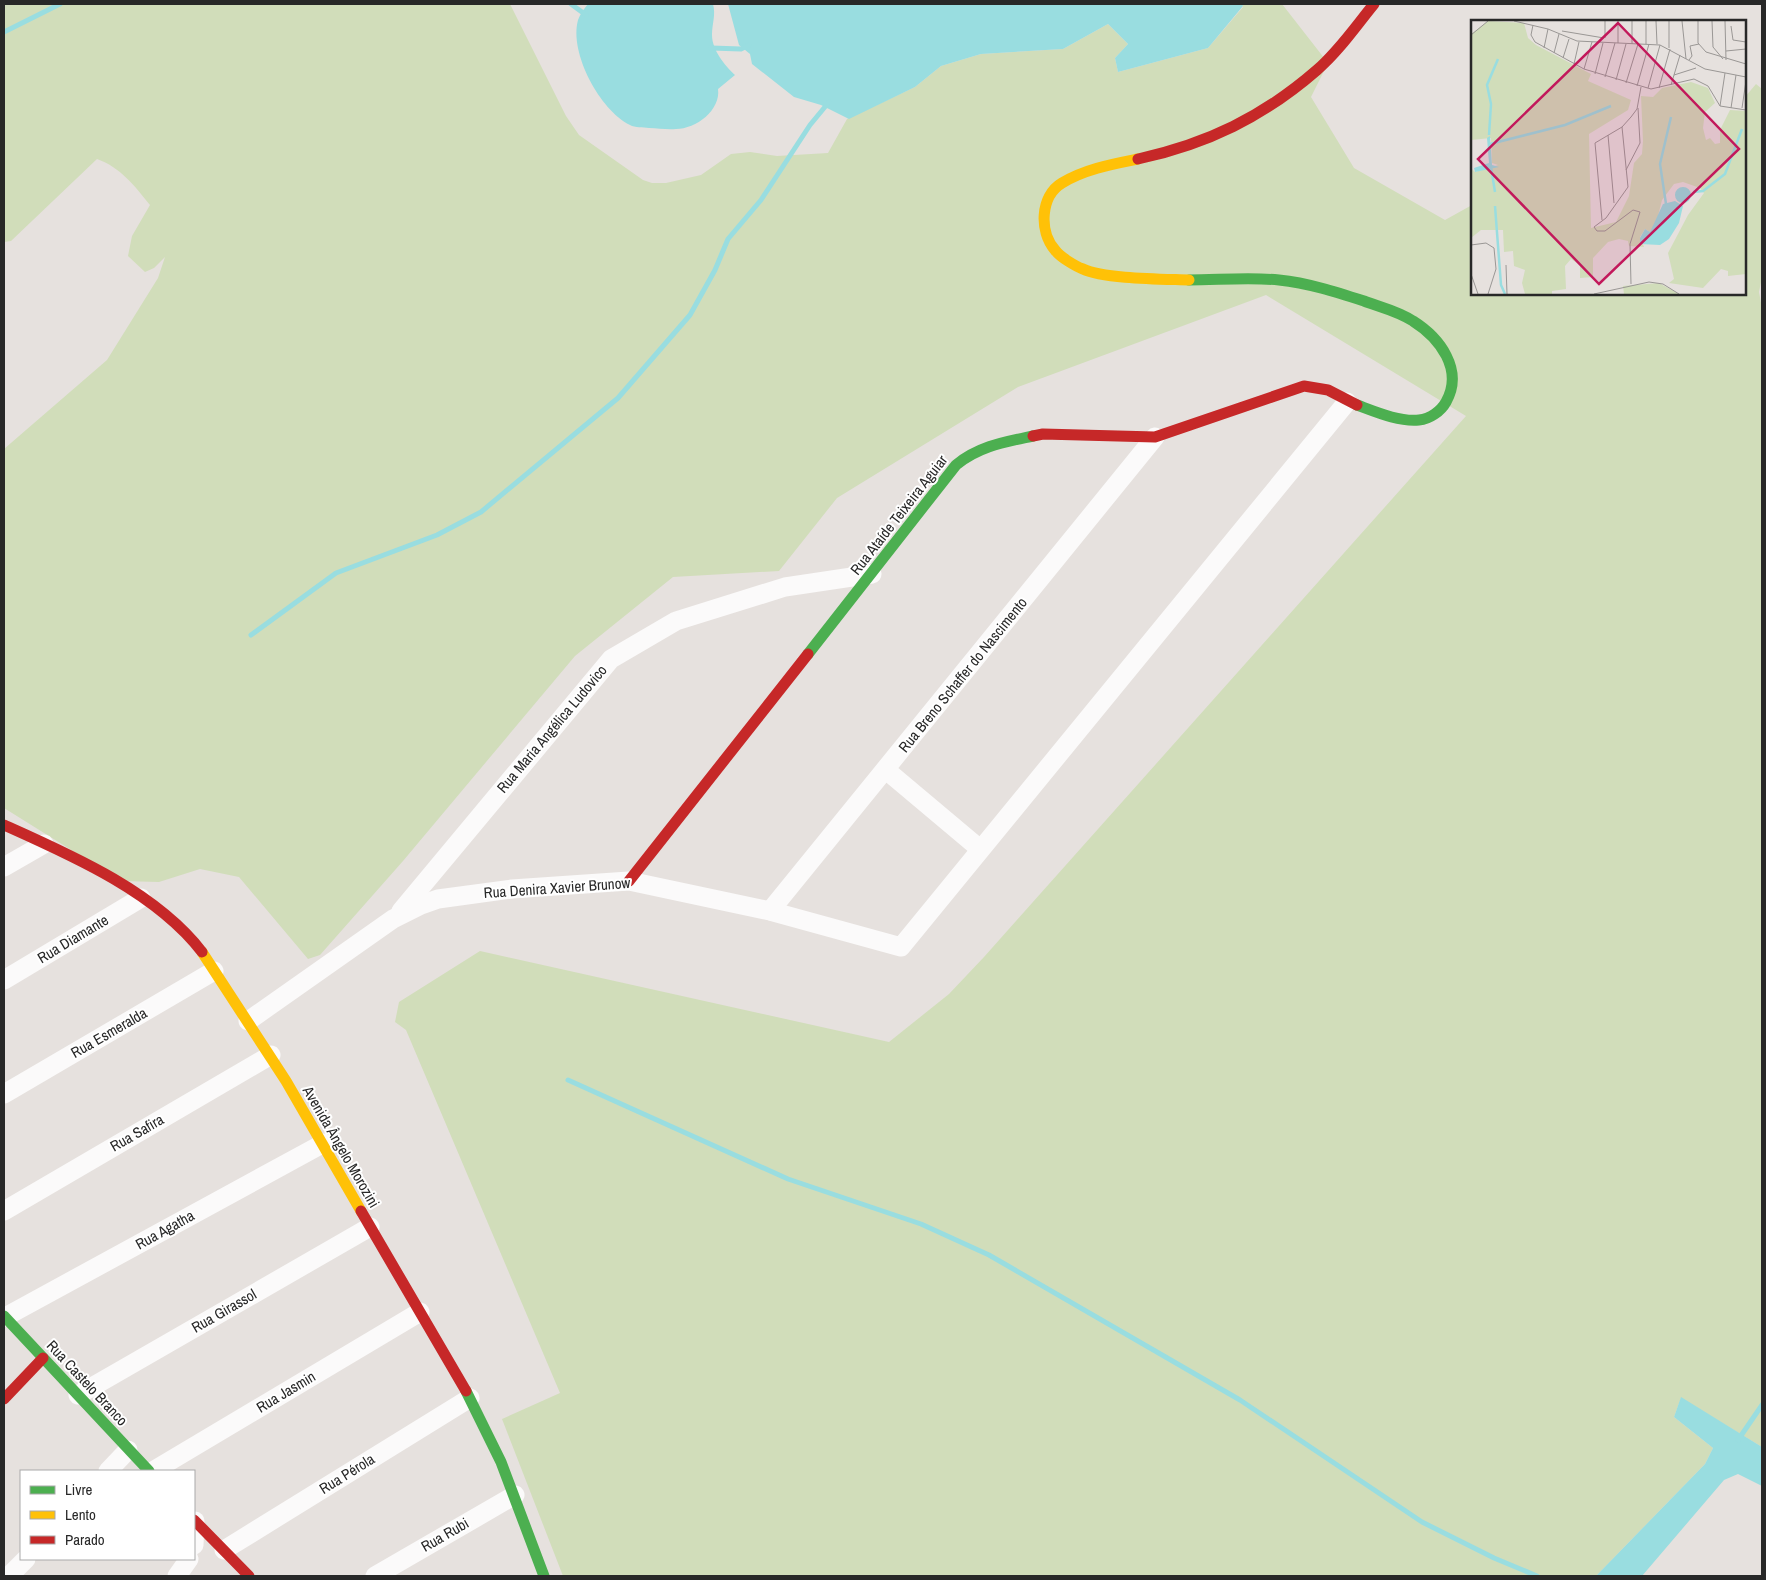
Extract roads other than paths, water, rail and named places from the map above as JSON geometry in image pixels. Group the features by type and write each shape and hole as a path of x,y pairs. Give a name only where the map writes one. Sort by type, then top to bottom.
{"street":[{"name":"Rua Ataíde Teixeira Aguiar","path":"629,881 956,465 971,453 995,444 1043,434 1155,436 1304,386 1328,390 1347,402 1392,417 1418,420 1434,414 1444,406 1453,390 1454,372 1442,346 1427,331 1397,312 1324,288 1280,280 1186,280 1098,274 1082,270 1055,251 1047,237 1043,214 1051,194 1061,183 1100,167 1178,150 1227,131 1265,108 1317,70 1339,47 1374,4"},
{"path":"886,770 980,849 1347,402"},
{"name":"Rua Breno Schaffer do Nascimento","path":"770,911 1155,436"},
{"name":"Rua Maria Angélica Ludovico","path":"393,919 415,896 423,881 612,659 676,621 785,587 872,574"},
{"name":"Avenida Ângelo Morozini","path":"4,825 44,844 141,898 186,934 214,971 271,1055 324,1143 370,1227 470,1398 515,1495 544,1576"},
{"path":"4,867 44,844"},
{"name":"Rua Denira Xavier Brunow","path":"248,1021 393,919 438,899 512,889 629,881 770,911 896,947 905,944 980,849"},
{"name":"Rua Diamante","path":"4,980 141,898"},
{"name":"Rua Esmeralda","path":"4,1094 214,971"},
{"name":"Rua Safira","path":"4,1211 271,1055"},
{"name":"Rua Agatha","path":"4,1316 324,1143"},
{"name":"Rua Girassol","path":"78,1395 370,1227"},
{"name":"Rua Jasmin","path":"153,1470 420,1312"},
{"name":"Rua Castelo Branco","path":"4,1316 128,1450 150,1470"},
{"path":"4,1399 43,1358"},
{"name":"Rua Pérola","path":"224,1550 470,1398"},
{"path":"109,1470 128,1450"},
{"name":"Rua Rubi","path":"375,1576 515,1495"},
{"path":"195,1521 248,1576"},
{"path":"9,1576 25,1560"}],"water":[{"path":"588,4 713,4 712,35 714,46 723,62 735,75 718,89 716,104 706,117 691,126 669,129 637,127 619,118 598,94 589,79 578,48 576,33 578,20"},
{"path":"728,4 1242,4 1243,6 1208,48 1118,72 1115,58 1128,44 1108,24 1063,49 981,54 941,66 915,87 849,119 821,105 794,97 752,64 750,54 739,45"},
{"path":"1681,1397 1762,1447 1762,1486 1738,1474 1724,1480 1642,1576 1596,1576 1705,1464 1713,1448 1674,1417"}],"waterway":[{"path":"4,32 60,4"},
{"path":"571,4 586,15"},
{"path":"711,48 741,49 749,45"},
{"path":"251,635 336,573 437,535 481,512 618,398 690,315 715,270 728,239 761,200 810,125 829,102"},
{"path":"568,1080 788,1179 921,1224 989,1255 1240,1400 1422,1522 1494,1558 1537,1576"},
{"path":"1738,1440 1762,1405"}]}
